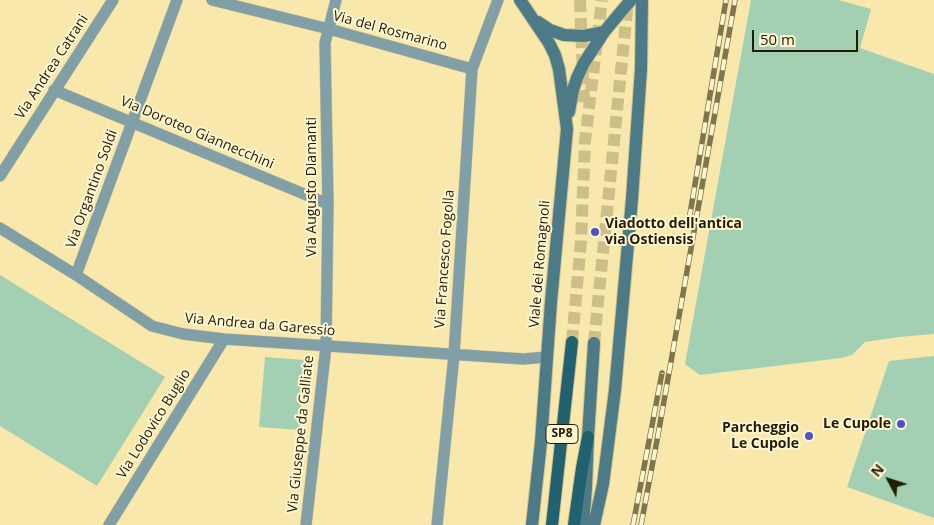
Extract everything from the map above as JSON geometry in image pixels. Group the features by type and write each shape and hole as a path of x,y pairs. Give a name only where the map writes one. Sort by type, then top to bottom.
{"main road":[{"name":"Viale dei Romagnoli","path":"520,0 555,55 559,70 567,130 541,442 532,525"},
{"path":"567,130 571,97 577,78 604,32 631,0"},
{"path":"594,525 602,484 616,371 631,209 641,69 642,0"},
{"name":"Viale dei Romagnoli","path":"530,14 547,28 564,36 584,36 604,32"},
{"name":"SP8","path":"552,525 572,342"},
{"path":"583,525 594,343"},
{"path":"574,525 588,437"}],"street":[{"name":"Via Andrea Catrani","path":"0,176 113,0"},
{"name":"Via Organtino Soldi","path":"76,275 177,0"},
{"name":"Via del Rosmarino","path":"212,0 329,29 472,69"},
{"name":"Via Augusto Diamanti","path":"326,346 328,204 325,43 336,0"},
{"name":"Via Francesco Fogolla","path":"437,525 454,355 472,69 498,0"},
{"name":"Via Doroteo Giannecchini","path":"54,90 328,204"},
{"name":"Via Andrea da Garessio","path":"0,228 76,275 152,326 183,334 224,339 454,355 523,359 547,357"},
{"name":"Via Lodovico Buglio","path":"109,525 224,339"},
{"name":"Via Giuseppe da Galliate","path":"306,525 326,346"}],"green space":[{"path":"751,0 838,0 871,9 860,48 934,74 934,334 865,342 852,355 841,358 700,375 685,364"},
{"path":"0,275 165,377 97,486 0,426"},
{"name":"Le Cupole","path":"934,356 934,518 847,487 889,361"},
{"path":"265,357 305,360 299,430 259,427"}],"tunnel":[{"path":"580,0 584,102"},
{"path":"572,342 581,241 585,141 602,0"},
{"path":"594,343 628,0"}],"railway":[{"path":"689,220 726,0"},
{"path":"641,525 735,0"},
{"path":"633,525 662,373"}],"place":[{"name":"Viadotto dell'antica via Ostiensis","path":"595,232"},
{"name":"Le Cupole","path":"901,424"},
{"name":"Parcheggio Le Cupole","path":"809,436"}]}
